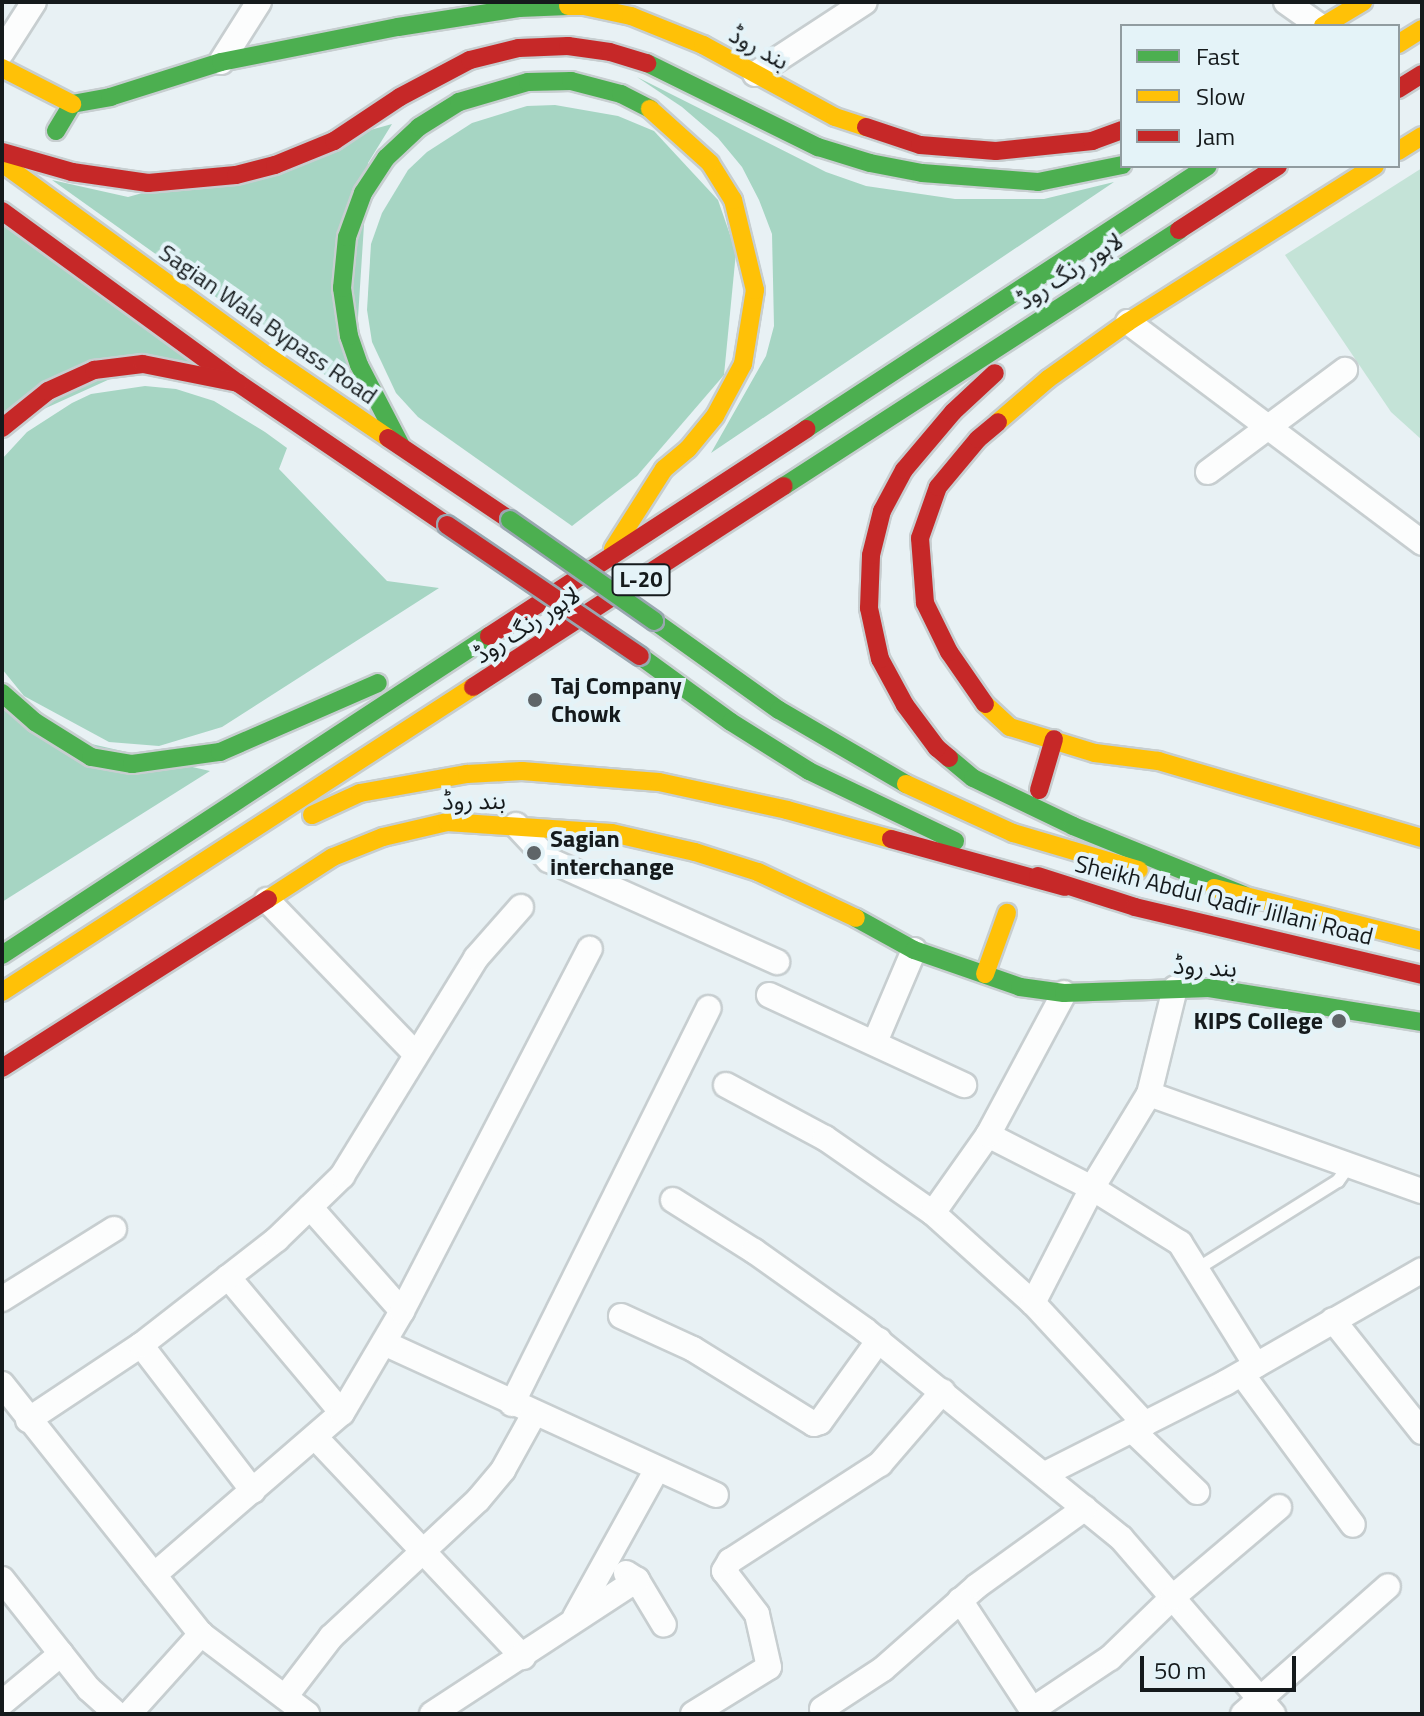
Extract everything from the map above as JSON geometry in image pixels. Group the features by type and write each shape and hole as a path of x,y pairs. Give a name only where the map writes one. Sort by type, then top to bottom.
{"main road":[{"path":"1324,24 1363,2"},
{"name":"بند روڈ","path":"72,104 110,97 221,62 469,9 584,6 645,22 703,45 835,117 920,145 996,151 1092,141 1120,131"},
{"path":"1400,43 1422,29"},
{"path":"2,152 72,172 148,183 236,175 275,165 334,141 400,97 470,60 519,48 568,46 610,52 657,66 818,147 870,163 922,173 1038,182 1120,165"},
{"path":"2,68 72,104 56,131"},
{"path":"1400,88 1422,74"},
{"path":"401,446 359,365 349,336 342,288 347,237 363,193 386,158 419,127 459,102 528,82 571,81 621,94 657,113 710,163 733,200 755,290 743,364 715,416 688,449 664,469 605,562"},
{"path":"1400,150 1422,136"},
{"name":"Sagian Wala Bypass Road","path":"2,163 269,357 510,520"},
{"name":"لاہور رنگ روڈ","path":"2,955 1205,168"},
{"name":"لاہور رنگ روڈ","path":"2,992 1275,168"},
{"path":"1372,168 1128,322 1048,379 978,439 938,487 920,538 925,603 949,652 972,687 1010,727 1095,753 1158,761 1422,838"},
{"path":"2,211 238,383"},
{"path":"1088,288 964,401 904,470 882,511 871,555 869,608 880,659 905,705 937,748 973,778 1073,826 1244,895"},
{"path":"2,428 48,391 94,370 143,364 238,383"},
{"name":"Sheikh Abdul Qadir Jillani Road","path":"238,383 640,656 731,722 809,771 908,820 1065,887 1135,907 1422,975"},
{"name":"Sheikh Abdul Qadir Jillani Road","path":"510,520 779,710 850,753 957,810 1013,833 1097,859 1422,941"},
{"path":"2,693 52,735 91,757 132,764 172,760 220,752 256,738 499,632"},
{"path":"1039,790 1054,739"},
{"path":"228,844 321,812 360,793 467,774 522,771 659,782 706,791 787,810 1065,887"},
{"name":"بند روڈ","path":"2,1068 333,857 383,837 447,822 612,833 733,864 830,904 914,950 1020,987 1064,993 1209,988 1422,1022"},
{"path":"985,974 1007,913"}],"street":[{"path":"2,52 34,2"},
{"path":"221,62 259,2"},
{"path":"755,74 865,2"},
{"path":"1286,2 1318,24"},
{"path":"1128,322 1272,427 1422,543"},
{"path":"1208,472 1345,370"},
{"path":"516,825 549,860 777,962"},
{"path":"267,900 415,1053"},
{"path":"28,1420 141,1345 277,1239 342,1176 476,958 521,907"},
{"path":"154,1575 342,1413 402,1311 590,949"},
{"path":"875,1042 914,950"},
{"path":"1033,1303 1092,1188 1149,1094 1175,988"},
{"path":"933,1213 988,1135 1064,993"},
{"path":"769,995 964,1085"},
{"path":"285,1697 331,1637 424,1553 503,1470 523,1409 709,1008"},
{"path":"726,1085 825,1138 933,1213 1033,1303 1197,1492"},
{"path":"1149,1094 1422,1191"},
{"path":"988,1135 1092,1188 1180,1243 1197,1269 1249,1369 1353,1525"},
{"path":"673,1200 754,1251 879,1340 1121,1538 1173,1597 1259,1709 1388,1586"},
{"path":"310,1207 402,1311"},
{"path":"2,1299 114,1229"},
{"path":"1045,1474 1249,1369 1422,1270"},
{"path":"228,1277 342,1413"},
{"path":"621,1316 693,1349 814,1424 820,1422 879,1340"},
{"path":"1333,1320 1422,1432"},
{"path":"384,1343 716,1495"},
{"path":"141,1345 253,1491"},
{"path":"2,1384 201,1634 307,1714"},
{"path":"693,1714 769,1667 757,1614 724,1571 730,1561 880,1464 943,1391"},
{"path":"315,1437 523,1657"},
{"path":"572,1623 657,1469"},
{"path":"960,1600 1034,1712 1110,1658 1173,1597 1279,1507"},
{"path":"822,1709 883,1669 960,1600 1085,1508"},
{"path":"607,1560 637,1580 664,1625"},
{"path":"2,1579 89,1689 117,1714"},
{"path":"432,1714 637,1580"},
{"path":"129,1714 201,1634"},
{"path":"2,1703 61,1654"}],"lane":[{"path":"1197,1269 1338,1181 1349,1165"}],"green space":[{"path":"637,77 826,172 866,186 955,199 1044,199 1114,182 711,453 766,356 774,326 772,234 742,167 718,138 682,107"},
{"path":"555,105 618,116 654,131 718,200 736,252 724,375 637,476 572,526 418,417 396,393 372,342 367,310 371,244 382,213 408,170 427,152 472,123 527,106"},
{"path":"392,124 368,163 353,395 52,180 128,197"},
{"path":"1422,168 1422,440 1391,412 1285,255"},
{"path":"2,211 238,383 143,364 2,428"},
{"path":"145,386 176,389 214,401 265,432 287,448 279,469 387,581 439,588 222,727 159,746 109,742 24,696 2,669 2,459 27,432 72,403 91,394"},
{"path":"2,693 52,735 210,771 2,902"}],"traffic: fast":[{"path":"56,131 72,104 110,97 221,62 398,27 519,8 568,6"},
{"path":"647,63 818,147 870,163 922,173 1038,182 1120,165"},
{"path":"401,446 359,365 349,336 342,288 347,237 363,193 386,158 419,127 459,102 528,82 571,81 621,94 650,109"},
{"path":"806,429 1205,168"},
{"path":"784,486 1179,230"},
{"path":"510,520 654,621"},
{"path":"654,621 779,710 906,784"},
{"path":"2,955 489,636"},
{"path":"640,656 731,722 809,771 955,841"},
{"path":"2,693 35,722 91,757 132,764 220,752 378,683"},
{"path":"949,758 973,778 1073,826 1244,895"},
{"path":"856,918 914,950 1020,987 1064,993 1209,988 1422,1022"}],"traffic: slow":[{"path":"1326,24 1363,2"},
{"path":"568,6 584,6 631,16 703,45 835,117 866,127"},
{"path":"1400,43 1422,29"},
{"path":"2,68 72,104"},
{"path":"613,549 664,469 688,449 715,416 743,364 755,290 733,200 710,163 650,109"},
{"path":"1400,150 1422,136"},
{"path":"2,163 269,357 388,438"},
{"path":"998,422 1048,379 1128,322 1372,168"},
{"path":"2,992 473,687"},
{"path":"985,704 1010,727 1095,753 1158,761 1422,838"},
{"path":"312,815 360,793 467,774 522,771 659,782 787,810 891,839"},
{"path":"906,784 1013,833 1139,870"},
{"path":"268,899 333,857 383,837 447,822 612,833 695,852 758,872 856,918"},
{"path":"1214,888 1422,941"},
{"path":"985,974 1007,913"}],"traffic: jam":[{"path":"2,152 72,172 148,183 236,175 275,165 334,141 400,97 470,60 519,48 568,46 610,52 647,63"},
{"path":"1400,88 1422,74"},
{"path":"866,127 920,145 996,151 1092,141 1120,131"},
{"path":"1179,230 1275,168"},
{"path":"2,211 238,383 447,525"},
{"path":"2,428 48,391 94,370 143,364 238,383"},
{"path":"949,758 937,748 905,705 880,659 869,608 871,555 882,511 904,470 953,412 995,373"},
{"path":"985,704 949,652 925,603 920,538 938,487 978,439 998,422"},
{"path":"489,636 806,429"},
{"path":"388,438 510,520"},
{"path":"473,687 784,486"},
{"path":"447,525 640,656"},
{"path":"1039,790 1054,739"},
{"path":"891,839 1065,887"},
{"path":"1038,876 1135,907 1422,975"},
{"path":"2,1068 268,899"}],"place":[{"name":"Taj Company Chowk","path":"535,700"},
{"name":"Sagian interchange","path":"534,853"},
{"name":"KIPS College","path":"1339,1021"}]}
